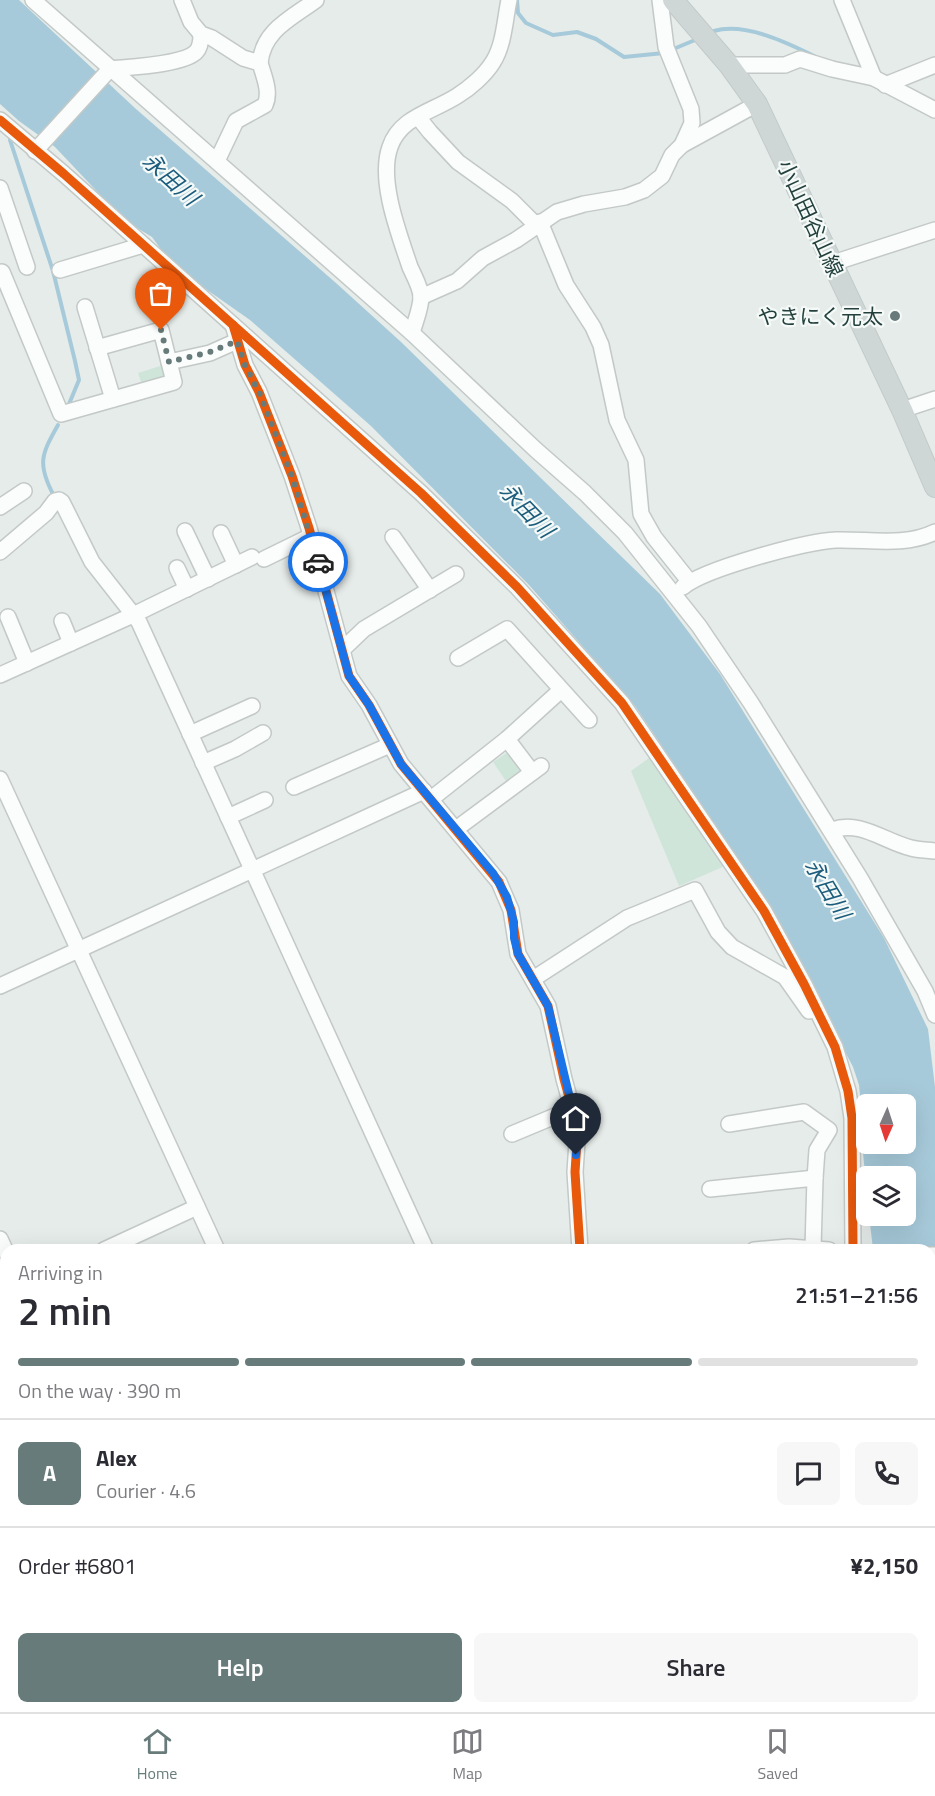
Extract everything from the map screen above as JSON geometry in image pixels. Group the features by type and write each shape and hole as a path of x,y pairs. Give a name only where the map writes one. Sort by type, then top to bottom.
{"main road":[{"name":"小山田谷山線","path":"672,0 729,66 757,104 902,410 935,487"}],"street":[{"path":"33,0 412,333 585,493 625,534 699,626 751,703 831,830 920,981 935,1015"},
{"path":"182,0 191,22 201,34 212,38 243,58 260,63"},
{"path":"217,161 236,121 265,105 267,100 266,81 260,63 261,50 276,28 316,0"},
{"path":"412,333 421,297 401,241 386,175 386,160 397,133 406,122 456,96 473,84 493,63 499,50 509,0"},
{"path":"660,0 667,52 691,109 692,123 682,145"},
{"path":"842,0 879,82"},
{"path":"35,151 110,69 184,59 195,54 201,34"},
{"path":"729,66 786,65 800,59 879,82 935,110"},
{"path":"879,82 935,65"},
{"path":"421,297 456,281 483,258 557,212 584,204 625,197 644,190 662,176 672,155 682,145 757,104"},
{"path":"418,117 458,162 512,201 538,224 566,285 593,327 601,345 617,420 636,460 641,514 654,537 689,581"},
{"path":"0,120 64,174 421,493 517,586 622,704 764,911 835,1047 845,1078 852,1118 853,1244"},
{"path":"0,188 27,267"},
{"path":"833,263 935,230"},
{"path":"60,270 144,245"},
{"path":"0,273 2,272 61,414 174,381 161,330 98,348"},
{"path":"85,307 113,399"},
{"path":"233,325 245,365 259,392 292,476 311,536 349,676 369,705 401,764 493,873 507,897 514,922 514,938 518,954 548,1006 572,1109 577,1142 574,1172 580,1244"},
{"path":"169,362 210,352 237,341"},
{"path":"902,410 935,399"},
{"path":"0,507 24,490"},
{"path":"0,552 58,500 62,502 92,562 139,622 423,1244"},
{"path":"185,531 208,579"},
{"path":"674,595 689,581 771,553 812,542 903,541 927,536 935,531"},
{"path":"221,533 236,565"},
{"path":"0,675 133,615 236,565 311,536"},
{"path":"393,537 430,590"},
{"path":"177,568 187,589"},
{"path":"342,650 364,629 456,574"},
{"path":"8,616 27,663"},
{"path":"62,621 71,643"},
{"path":"458,658 507,629 589,720"},
{"path":"0,986 252,871 427,795 507,739 561,690"},
{"path":"190,734 252,706"},
{"path":"203,763 263,733"},
{"path":"456,829 536,769 507,739"},
{"path":"294,787 390,745"},
{"path":"0,779 214,1244"},
{"path":"228,817 265,800"},
{"path":"831,830 842,826 855,827 910,848 935,851"},
{"path":"533,979 627,918 695,890 718,932 732,948 785,977 806,1008 820,1016"},
{"path":"512,1134 572,1109"},
{"path":"729,1124 804,1112 828,1130 817,1150 813,1244"},
{"path":"710,1189 815,1178"},
{"path":"117,1244 197,1207"}],"green space":[{"path":"163,365 165,374 163,379 142,385 138,373"},
{"path":"508,752 521,773 508,784 493,762"},
{"path":"656,753 725,866 679,886 631,771"}],"water":[{"name":"永田川","path":"0,0 19,0 136,109 336,283 400,341 660,594 720,674 884,938 928,1029 935,1087 935,1244 872,1244 870,1226 916,1226 916,1166 864,1166 863,1154 916,1154 916,1094 860,1094 853,1067 767,902 635,706 529,585 371,426 250,320 173,266 152,237 124,220 55,147 0,104"}],"waterway":[{"path":"517,0 518,13 526,23 553,35 577,32 596,39 624,57 664,53"},
{"path":"714,31 739,29 766,35 816,57"},
{"path":"671,50 695,40"},
{"path":"10,140 53,271 75,361 79,380 69,404"},
{"path":"54,496 45,476 43,460 58,425"}],"cycle path":[{"path":"0,120 64,174 421,493 517,587 622,703 764,911 835,1047 848,1091 852,1118 853,1244"},
{"path":"233,325 245,365 259,392 292,476 309,528 349,676 369,705 401,764 499,882 511,910 518,954 548,1006 575,1119 577,1142 575,1172 580,1244"}],"way so far":[{"path":"161,330 169,362 210,352 237,341 292,476 318,562"}],"place":[{"name":"やきにく元太","path":"895,316"}],"route":[{"path":"318,562 349,676 369,705 401,764 493,873 507,897 514,922 514,938 518,954 548,1006 575,1119 576,1155"}]}
